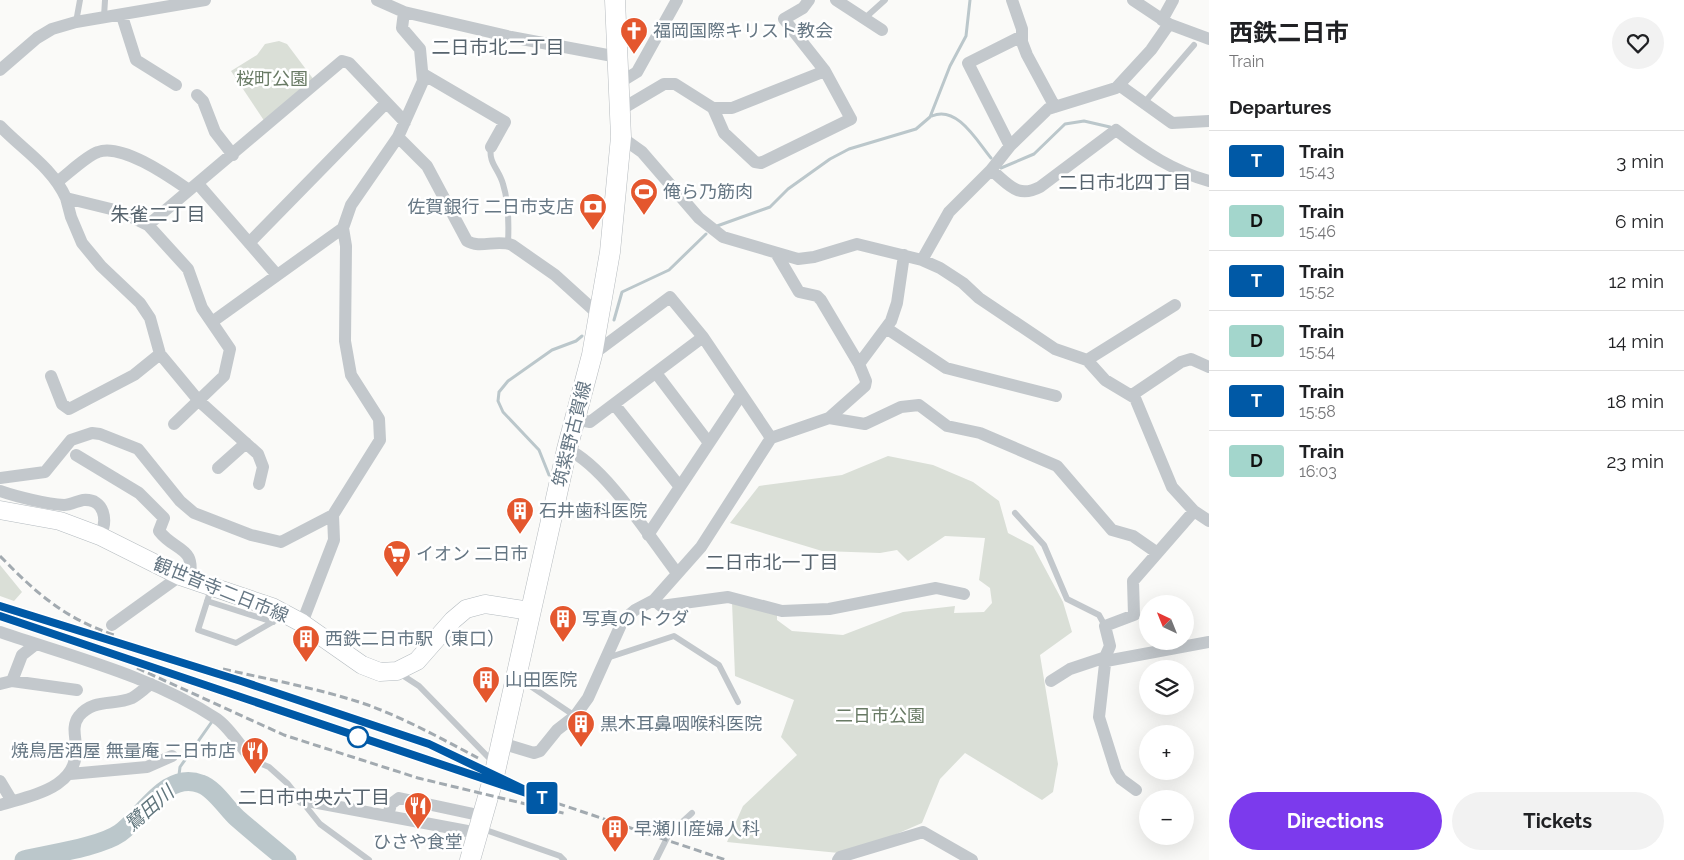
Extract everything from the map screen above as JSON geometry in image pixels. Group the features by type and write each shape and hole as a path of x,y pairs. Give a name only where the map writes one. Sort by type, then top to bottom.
{"main road":[{"name":"筑紫野古賀線","path":"470,860 496,765 567,449 592,355 610,252 621,137 614,0"},
{"name":"観世音寺二日市線","path":"0,510 60,520 100,536 184,578 209,595 272,607 279,618 302,623 368,668 387,673 397,671"},
{"path":"397,671 417,661 453,620 466,609 485,604 530,611"}],"street":[{"path":"0,70 37,38 52,29 76,22 122,16 205,0"},
{"path":"377,0 404,12 511,37 618,57"},
{"path":"619,83 637,72 677,0"},
{"path":"713,108 724,134 755,162 761,163 851,118 825,71 784,19 803,8 809,0"},
{"path":"836,0 882,30"},
{"path":"1012,0 1022,29 1022,36 1028,55 1055,107"},
{"path":"1133,0 1165,22 1209,39"},
{"path":"922,260 949,212 990,170 1010,146 1048,109 1116,88 1120,85 1151,50 1165,22 1173,0"},
{"path":"0,478 45,472 71,440 87,434 100,434 138,449 180,501 194,513 251,535 281,542 333,515 380,440 379,419 350,375 345,342 346,246 343,228 351,204 398,137 423,81 420,49 402,28 404,12"},
{"path":"122,16 136,60 176,85"},
{"path":"1010,146 968,63 1022,36"},
{"path":"148,225 342,61 349,63 405,122"},
{"path":"620,110 664,84 670,83 679,86 713,108 732,108 825,71"},
{"path":"423,74 505,122 491,147"},
{"path":"1120,85 1172,123 1209,121"},
{"path":"197,95 203,101 215,132 233,155"},
{"path":"249,243 386,103"},
{"path":"0,126 21,147 47,168 57,182 66,198 71,217 82,243 101,266 140,303 150,318 160,354 198,401 258,454 262,462 262,472 258,484"},
{"path":"990,170 1020,192 1029,193 1040,187 1116,130 1146,153 1173,169 1209,181"},
{"path":"398,137 427,166 466,241 473,245 508,243 555,275 598,314"},
{"path":"621,137 642,152 710,229 723,237 776,253 805,259 857,244 922,260 948,273 979,298 1056,349 1087,360 1105,380 1132,395 1138,402 1148,432 1172,487 1194,511 1209,521"},
{"path":"57,182 98,152 118,153 152,165 194,187 249,243 277,275"},
{"path":"66,198 119,211 148,225 188,268 202,308 230,349 224,376 174,424"},
{"path":"212,322 343,228"},
{"path":"501,743 534,753 540,751 557,730 575,716 588,698 623,620 635,610 654,600 701,547 771,438 829,418 865,386 866,381 859,364 821,300 817,296 799,292 776,253"},
{"path":"859,364 886,328 895,310 904,255"},
{"path":"592,355 670,297 704,337 771,438"},
{"path":"1087,360 1175,305"},
{"path":"886,328 946,368 1056,396"},
{"path":"575,420 590,422 704,337"},
{"path":"51,376 62,404 69,409 134,375 160,354"},
{"path":"1132,395 1186,360 1197,360 1209,367"},
{"path":"656,373 709,443"},
{"path":"648,535 741,395"},
{"path":"614,404 680,487"},
{"path":"829,418 865,424 901,407 919,405 947,426 980,433 1057,466 1112,530 1133,536 1156,552"},
{"path":"218,468 246,443"},
{"path":"567,449 582,455 606,480 677,574"},
{"path":"76,455 139,492 164,518 159,531 189,555 192,567 184,578 112,625"},
{"path":"0,491 65,505 83,500 94,502 103,510 105,515 104,530 100,536"},
{"path":"1136,790 1121,779 1116,772 1099,717 1106,659 1110,646 1104,626 1134,615 1133,581 1156,552 1194,511"},
{"path":"302,623 334,540 333,515"},
{"path":"654,600 661,606 728,597 782,611 829,609 936,588 964,594"},
{"path":"0,632 98,664 151,684 218,720 252,760"},
{"path":"1051,681 1070,669 1106,659 1209,642"},
{"path":"36,644 22,655 6,682 77,690"},
{"path":"0,781 6,803 52,788 70,774 77,755 75,724 80,715 100,703 132,698 151,684"},
{"path":"70,774 147,767 172,756"},
{"path":"388,816 391,804 399,798 480,826"},
{"path":"302,800 388,816 480,826"},
{"path":"838,860 840,857 923,832 972,860"}],"lane":[{"path":"76,22 80,0"},
{"path":"104,19 105,0"},
{"path":"865,18 885,0"},
{"path":"1144,104 1194,45"},
{"path":"491,147 489,157 503,184 509,215 508,243"},
{"path":"1015,513 1044,545 1066,599 1099,615 1104,626"},
{"path":"209,595 198,630 236,643 279,618"},
{"path":"605,658 674,636 719,665 738,702"},
{"path":"397,671 419,686 496,765"},
{"path":"516,676 575,716"},
{"path":"252,760 269,768 302,800 320,824 369,860"},
{"path":"656,860 669,834 692,813"},
{"path":"480,826 560,856 564,860"}],"green space":[{"name":"桜町公園","path":"279,41 287,44 314,80 265,122 231,71 257,55 265,44"},
{"name":"二日市公園","path":"888,456 933,465 973,482 999,501 1008,533 1033,546 1063,602 1072,632 1040,655 1058,764 1053,792 1042,800 965,753 940,779 922,823 885,839 839,853 727,842 743,806 797,755 781,737 794,700 735,676 732,602 777,614 777,620 792,631 843,635 903,612 955,606 954,613 984,612 992,603 990,588 979,580 985,538 945,536 908,561 897,550 880,553 822,551 730,523 759,486 842,475"},
{"path":"0,565 22,592 14,601 0,596"}],"waterway":[{"path":"717,226 770,207 788,189 830,159 849,149 916,129 930,117 950,66 966,36 970,0"},
{"path":"932,116 941,114 958,120 973,134 991,158"},
{"path":"1001,168 1034,154 1065,124 1084,121 1110,127"},
{"path":"614,320 622,292 669,270 706,234"},
{"path":"549,475 539,450 503,412 498,401 499,392 508,381 552,350 576,341 582,336"},
{"path":"178,783 180,767 211,723"},
{"name":"鷺田川","path":"24,860 74,850 111,838 129,826 166,789 188,781 206,786 237,818 287,860"}],"railway":[{"path":"0,556 26,582 52,603 80,621 114,635"},
{"path":"0,606 241,681 429,744 496,777"},
{"path":"0,616 726,860"},
{"path":"137,668 284,735 418,778 567,814"},
{"path":"223,669 314,689 368,705 410,723 478,758"}],"train":[{"name":"T","path":"0,606 174,662 241,681 429,744 484,772 544,799 0,616"}],"place":[{"name":"福岡国際キリスト教会","path":"634,55"},
{"name":"俺ら乃筋肉","path":"644,216"},
{"name":"佐賀銀行 二日市支店","path":"593,231"},
{"name":"石井歯科医院","path":"520,535"},
{"name":"イオン 二日市","path":"397,578"},
{"name":"写真のトクダ","path":"563,643"},
{"name":"西鉄二日市駅（東口）","path":"306,663"},
{"name":"山田医院","path":"486,704"},
{"name":"黒木耳鼻咽喉科医院","path":"581,748"},
{"name":"焼鳥居酒屋 無量庵 二日市店","path":"255,775"},
{"name":"ひさや食堂","path":"418,830"},
{"name":"早瀬川産婦人科","path":"615,853"}],"district":[{"name":"二日市北二丁目","path":"498,47"},
{"name":"二日市北四丁目","path":"1125,182"},
{"name":"朱雀二丁目","path":"158,214"},
{"name":"二日市北一丁目","path":"772,562"},
{"name":"二日市中央六丁目","path":"314,797"}]}
